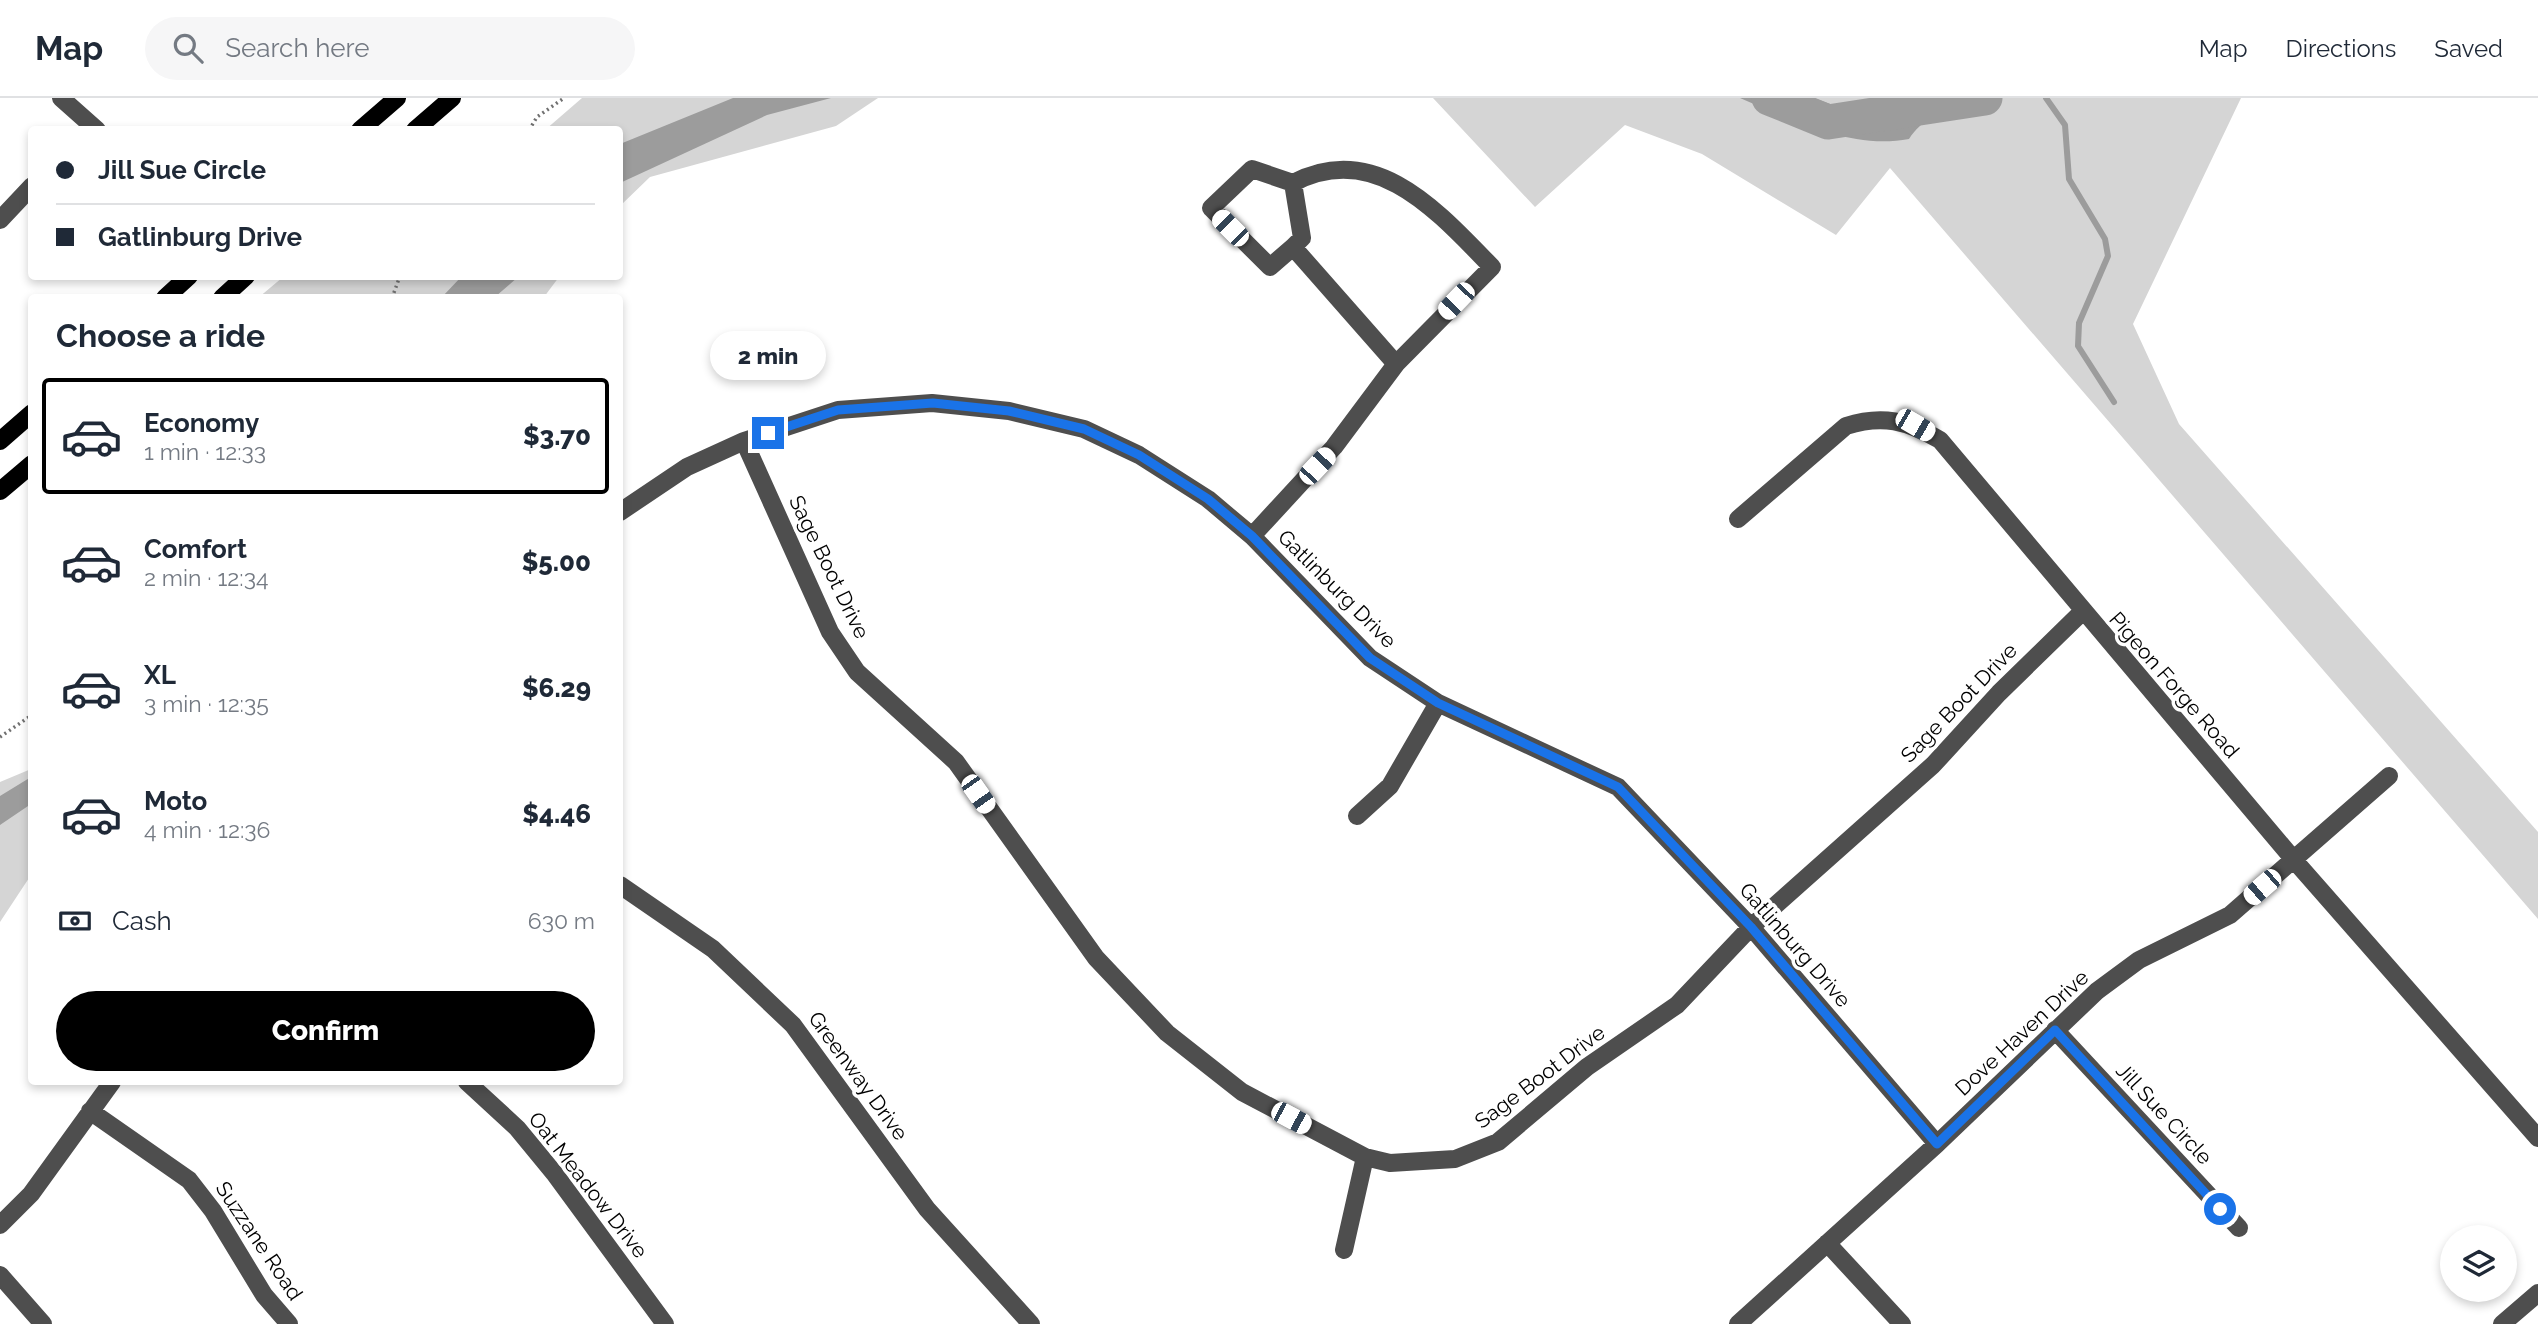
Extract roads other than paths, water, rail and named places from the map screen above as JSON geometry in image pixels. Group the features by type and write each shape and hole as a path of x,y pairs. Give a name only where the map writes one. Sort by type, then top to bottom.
{"main road":[{"path":"365,126 397,98"},
{"path":"420,126 452,98"},
{"path":"170,294 185,280"},
{"path":"226,294 242,280"},
{"path":"0,441 28,417"},
{"path":"0,491 28,467"}],"street":[{"path":"61,98 89,126"},
{"path":"1252,536 1334,447 1396,364 1492,267 1418,195 1387,177 1346,170 1316,171 1293,183 1252,169 1211,208 1270,267 1302,238 1293,183"},
{"path":"0,220 28,190"},
{"path":"1293,247 1396,364"},
{"name":"Gatlinburg Drive","path":"623,510 687,467 744,441 838,410 933,403 1009,411 1084,429 1139,455 1208,499 1252,536 1370,658 1438,703 1618,787 1751,927 1937,1144"},
{"name":"Pigeon Forge Road","path":"1738,519 1846,426 1867,419 1889,418 1915,425 1940,440 2082,612 2294,860 2538,1138"},
{"name":"Sage Boot Drive","path":"744,441 830,632 857,672 956,762 1096,958 1167,1033 1242,1092 1365,1157 1390,1163 1455,1159 1497,1142 1587,1067 1677,1005 1751,927 1933,765 1999,693 2082,612"},
{"path":"1357,816 1390,786 1438,703"},
{"name":"Dove Haven Drive","path":"1738,1324 1937,1144 2097,991 2139,960 2230,915 2389,776"},
{"name":"Greenway Drive","path":"623,887 713,949 793,1025 927,1209 1031,1324"},
{"name":"Jill Sue Circle","path":"2055,1030 2239,1228"},
{"path":"0,1225 31,1194 110,1085"},
{"name":"Oat Meadow Drive","path":"470,1085 517,1128 665,1324"},
{"name":"Suzzane Road","path":"90,1111 189,1180 213,1211 264,1295 289,1324"},
{"path":"1344,1250 1365,1157"},
{"path":"1827,1243 1902,1324"},
{"path":"0,1275 43,1324"},
{"path":"2502,1324 2538,1293"}],"waterway":[{"path":"1769,98 1828,122 1985,98"},
{"path":"2046,98 2065,125 2069,179 2105,239 2108,256 2079,323 2078,346 2114,402"}]}
